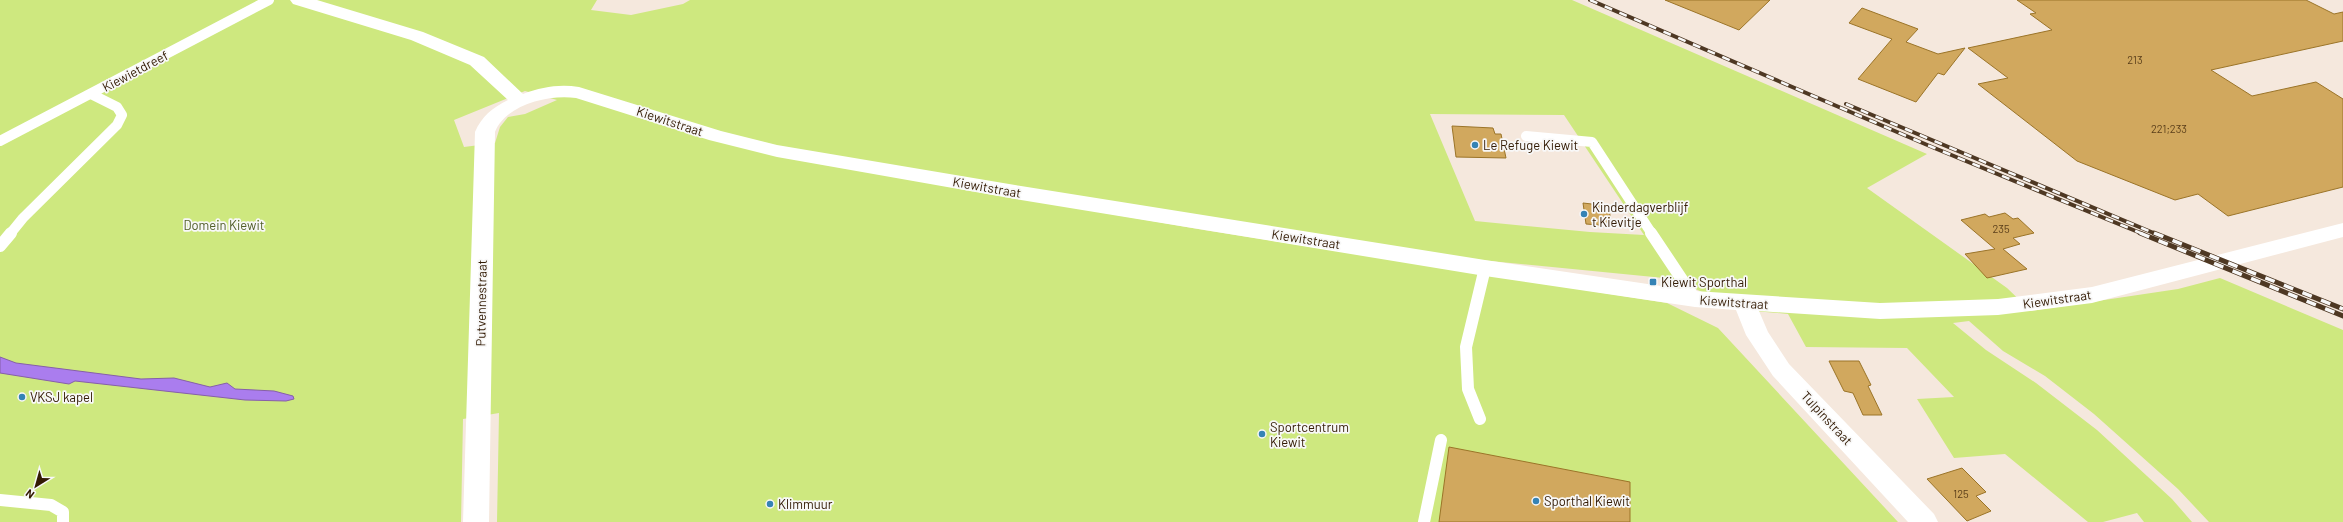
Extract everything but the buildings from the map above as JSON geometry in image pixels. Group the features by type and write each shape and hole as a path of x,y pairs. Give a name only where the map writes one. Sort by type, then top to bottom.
{"street":[{"path":"299,0 417,36 477,61 490,71 520,101"},
{"name":"Kiewitstraat","path":"520,101 544,93 565,91 579,92 716,136 777,151 1021,193 1485,268 1695,299 1744,303 1880,311 1998,307 2092,295 2343,230"},
{"name":"Putvennestraat","path":"476,522 485,132 489,122 501,111 520,101"},
{"name":"Tulpinstraat","path":"1744,303 1758,335 1781,370 1925,522"}],"lane":[{"name":"Kiewietdreef","path":"0,141 269,0"},
{"path":"0,246 23,218 117,125 122,115 116,107 91,94"},
{"path":"1526,136 1592,142 1695,299"},
{"path":"1480,419 1468,390 1466,346 1485,268"},
{"path":"1424,522 1441,440"},
{"path":"0,500 51,505 64,512 63,522"}],"green space":[{"name":"Domein Kiewit","path":"0,0 597,0 591,10 631,15 683,4 690,0 1572,0 1927,154 1867,188 2007,288 2031,311 2178,289 2220,278 2343,330 2343,522 2209,522 2178,489 2094,414 2045,376 2003,351 1969,321 1953,323 1986,350 2036,383 2097,430 2172,499 2192,522 2144,522 2137,513 2103,522 2088,522 2005,454 1954,458 1917,399 1954,397 1907,348 1806,347 1788,314 1754,311 1730,305 1674,279 1470,259 1041,202 1204,230 1667,303 1718,328 1898,522 497,522 499,413 463,419 461,522 0,522","holes":["525,91 557,100 525,114 508,117 500,127 495,143 464,147 454,120","1430,114 1564,115 1644,235 1590,232 1475,221"]}],"shaded area":[{"path":"0,357 16,363 141,379 174,378 210,387 227,383 235,389 274,391 293,396 294,399 286,401 245,400 75,381 69,384 0,373"}],"railway":[{"path":"1590,0 1932,147 2143,234"},
{"path":"1846,104 2156,234"},
{"path":"2140,233 2343,316"},
{"path":"2154,233 2343,309"}],"place":[{"name":"Le Refuge Kiewit","path":"1475,145"},
{"name":"Kinderdagverblijf t Kievitje","path":"1584,214"},
{"name":"Kiewit Sporthal","path":"1653,282"},
{"name":"VKSJ kapel","path":"22,397"},
{"name":"Sportcentrum Kiewit","path":"1262,434"},
{"name":"Sporthal Kiewit","path":"1536,501"},
{"name":"Klimmuur","path":"770,504"}]}
